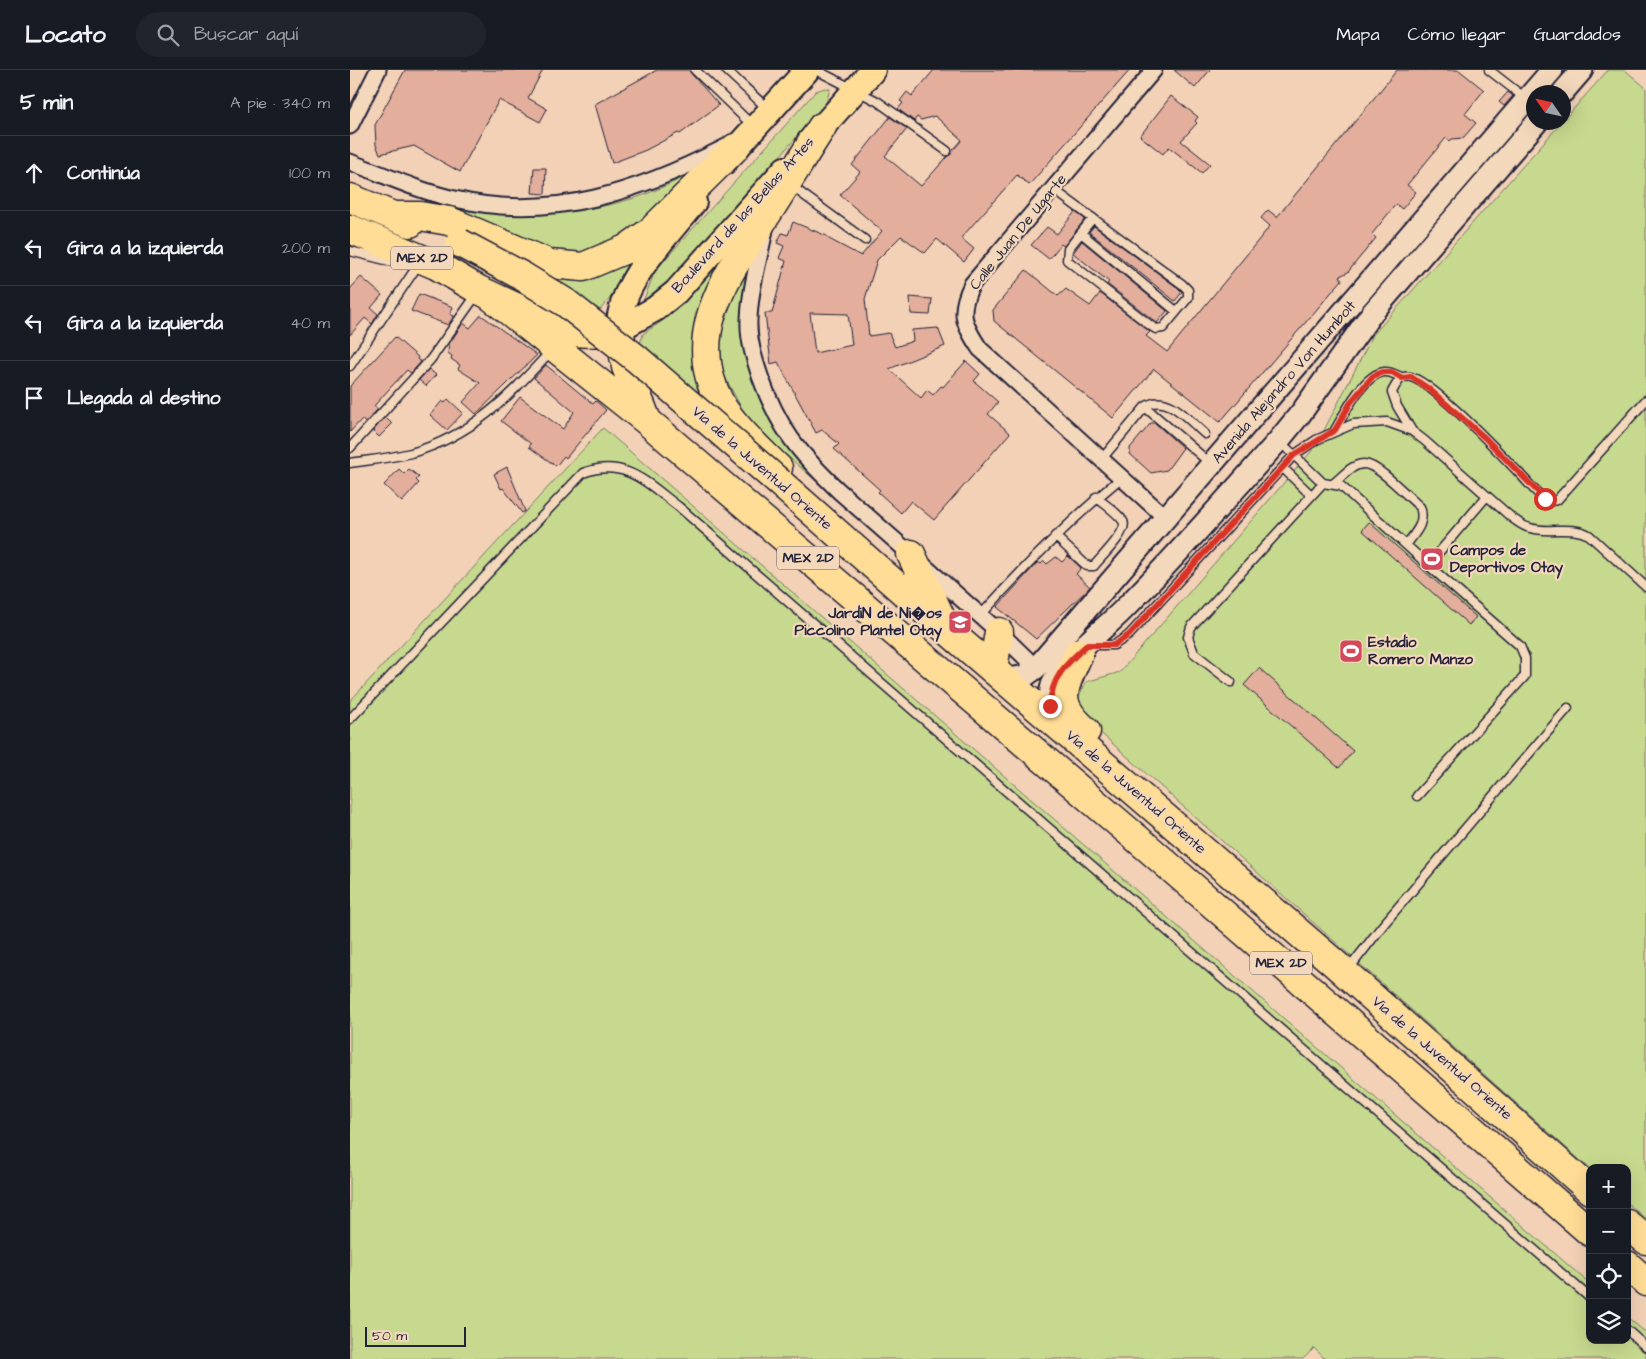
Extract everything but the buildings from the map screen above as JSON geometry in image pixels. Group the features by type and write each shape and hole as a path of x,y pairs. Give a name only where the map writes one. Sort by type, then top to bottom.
{"highway":[{"path":"822,127 783,180 768,213 739,254 718,292 709,323 707,355 709,374 721,405 730,418 846,540"},
{"path":"393,216 420,216 449,222 550,264 583,267 626,248 650,232 752,130"},
{"name":"MEX 2D","path":"350,198 393,216"},
{"name":"Via de la Juventud Oriente","path":"393,216 460,243 522,276 566,303 637,359 947,630 1340,968 1586,1186"},
{"name":"MEX 2D","path":"350,229 420,263 456,276 484,293 647,421 1141,841 1586,1229"},
{"path":"484,293 576,334 619,330 626,367 647,421"},
{"path":"911,554 947,630"},
{"path":"990,624 1000,674"},
{"path":"1083,649 1065,690 1063,704 1069,715 1320,935 1340,968"},
{"path":"1631,1269 1646,1282"}],"main road":[{"path":"619,330 624,302 636,278 752,130 808,70"},
{"name":"Boulevard de las Bellas Artes","path":"822,127 873,70"},
{"name":"Avenida Alejandro Von Humbolt","path":"1539,85 1552,70"},
{"path":"1569,85 1582,70"},
{"name":"Avenida Alejandro Von Humbolt","path":"1000,674 1025,676 1036,668 1526,100"},
{"name":"Avenida Alejandro Von Humbolt","path":"1059,725 1050,706 1050,692 1055,678 1177,553 1279,440 1301,413 1372,313 1530,130"},
{"name":"Boulevard de las Bellas Artes","path":"619,330 655,310 676,292 783,180"}],"street":[{"path":"350,126 378,70"},
{"name":"Calle Juan De Ugarte","path":"1154,70 972,284 965,299 962,314 968,332 980,349 1166,518"},
{"path":"350,162 455,199 481,204 548,207 586,202 632,188 679,170 752,130"},
{"path":"768,213 752,293 749,321 750,342 769,400 785,432 816,470 990,624 1036,668"}],"lane":[{"path":"695,70 752,130"},
{"path":"726,70 752,130"},
{"path":"816,70 898,113 947,151"},
{"path":"1489,70 1526,98"},
{"path":"783,180 865,240"},
{"path":"1053,189 1093,218 1182,284 1188,290 1188,298 1163,328 1156,329 1067,260 1068,249 1093,218"},
{"path":"1080,233 1176,311"},
{"path":"350,251 420,263 350,366"},
{"path":"350,448 431,358 484,293"},
{"path":"350,463 410,453 456,436 494,410 555,347"},
{"path":"1335,430 1351,402 1373,376 1383,372 1392,372 1402,378"},
{"path":"1646,400 1557,500 1551,501 1539,493 1485,438 1429,389 1411,377 1402,378 1396,382 1392,392 1397,406 1412,431 1512,518 1528,528 1574,529 1589,535 1646,587"},
{"path":"1101,460 1145,407 1159,402 1170,404 1205,434"},
{"path":"1145,407 1212,466"},
{"path":"1083,649 1114,645 1129,635 1294,455 1335,430 1353,424 1387,422 1412,431"},
{"path":"1279,440 1323,483 1334,483 1341,486 1428,566 1520,646 1527,667 1525,676 1417,796"},
{"path":"1334,483 1354,467 1365,464 1376,468 1420,507 1423,516 1422,522 1406,545"},
{"path":"350,719 583,473 599,467 632,472 679,507 1586,1295"},
{"path":"1283,468 1311,495"},
{"path":"990,624 1056,536 1096,497 1121,478"},
{"path":"1231,682 1194,653 1188,637 1191,627 1323,483"},
{"path":"1428,566 1487,496"},
{"path":"1056,536 1087,566 1094,566 1121,534 1124,526 1122,520 1096,497"},
{"path":"1340,968 1383,925 1568,708"},
{"path":"1631,1333 1646,1346"}],"green space":[{"name":"Campos de Deportivos Otay","path":"1608,70 1625,70 1646,88 1646,1219 1631,1206 1631,1164 1586,1165 1076,711 1078,699 1086,682 1120,672 1316,446 1373,335 1555,130 1571,130 1571,112"},
{"path":"825,88 830,89 826,103 669,284 641,307 655,271 816,91"},
{"path":"693,173 634,232 586,253 547,250 425,201 480,211 535,214 562,212 590,209 644,195"},
{"path":"640,251 626,279 600,310 527,261"},
{"path":"718,264 707,295 730,424 640,344 643,334 664,320 683,303"},
{"path":"743,266 751,271 742,328 749,368 768,411 884,540 762,434 743,411 725,377 721,362 721,320"},
{"path":"603,428 1586,1281 1586,1344 1631,1344 1631,1320 1646,1333 1646,1359 1325,1359 1314,1348 1303,1359 350,1359 350,701"}],"place":[{"name":"Campos de Deportivos Otay","path":"1432,559"},
{"name":"JardiN de Ni�os Piccolino Plantel Otay","path":"960,622"},
{"name":"Estadio Romero Manzo","path":"1351,651"}],"route":[{"path":"1050,706 1050,692 1055,678 1065,666 1087,645 1114,645 1129,635 1294,455 1335,430 1351,402 1373,376 1383,372 1392,372 1402,378 1411,377 1429,389 1485,438 1545,499"}]}
